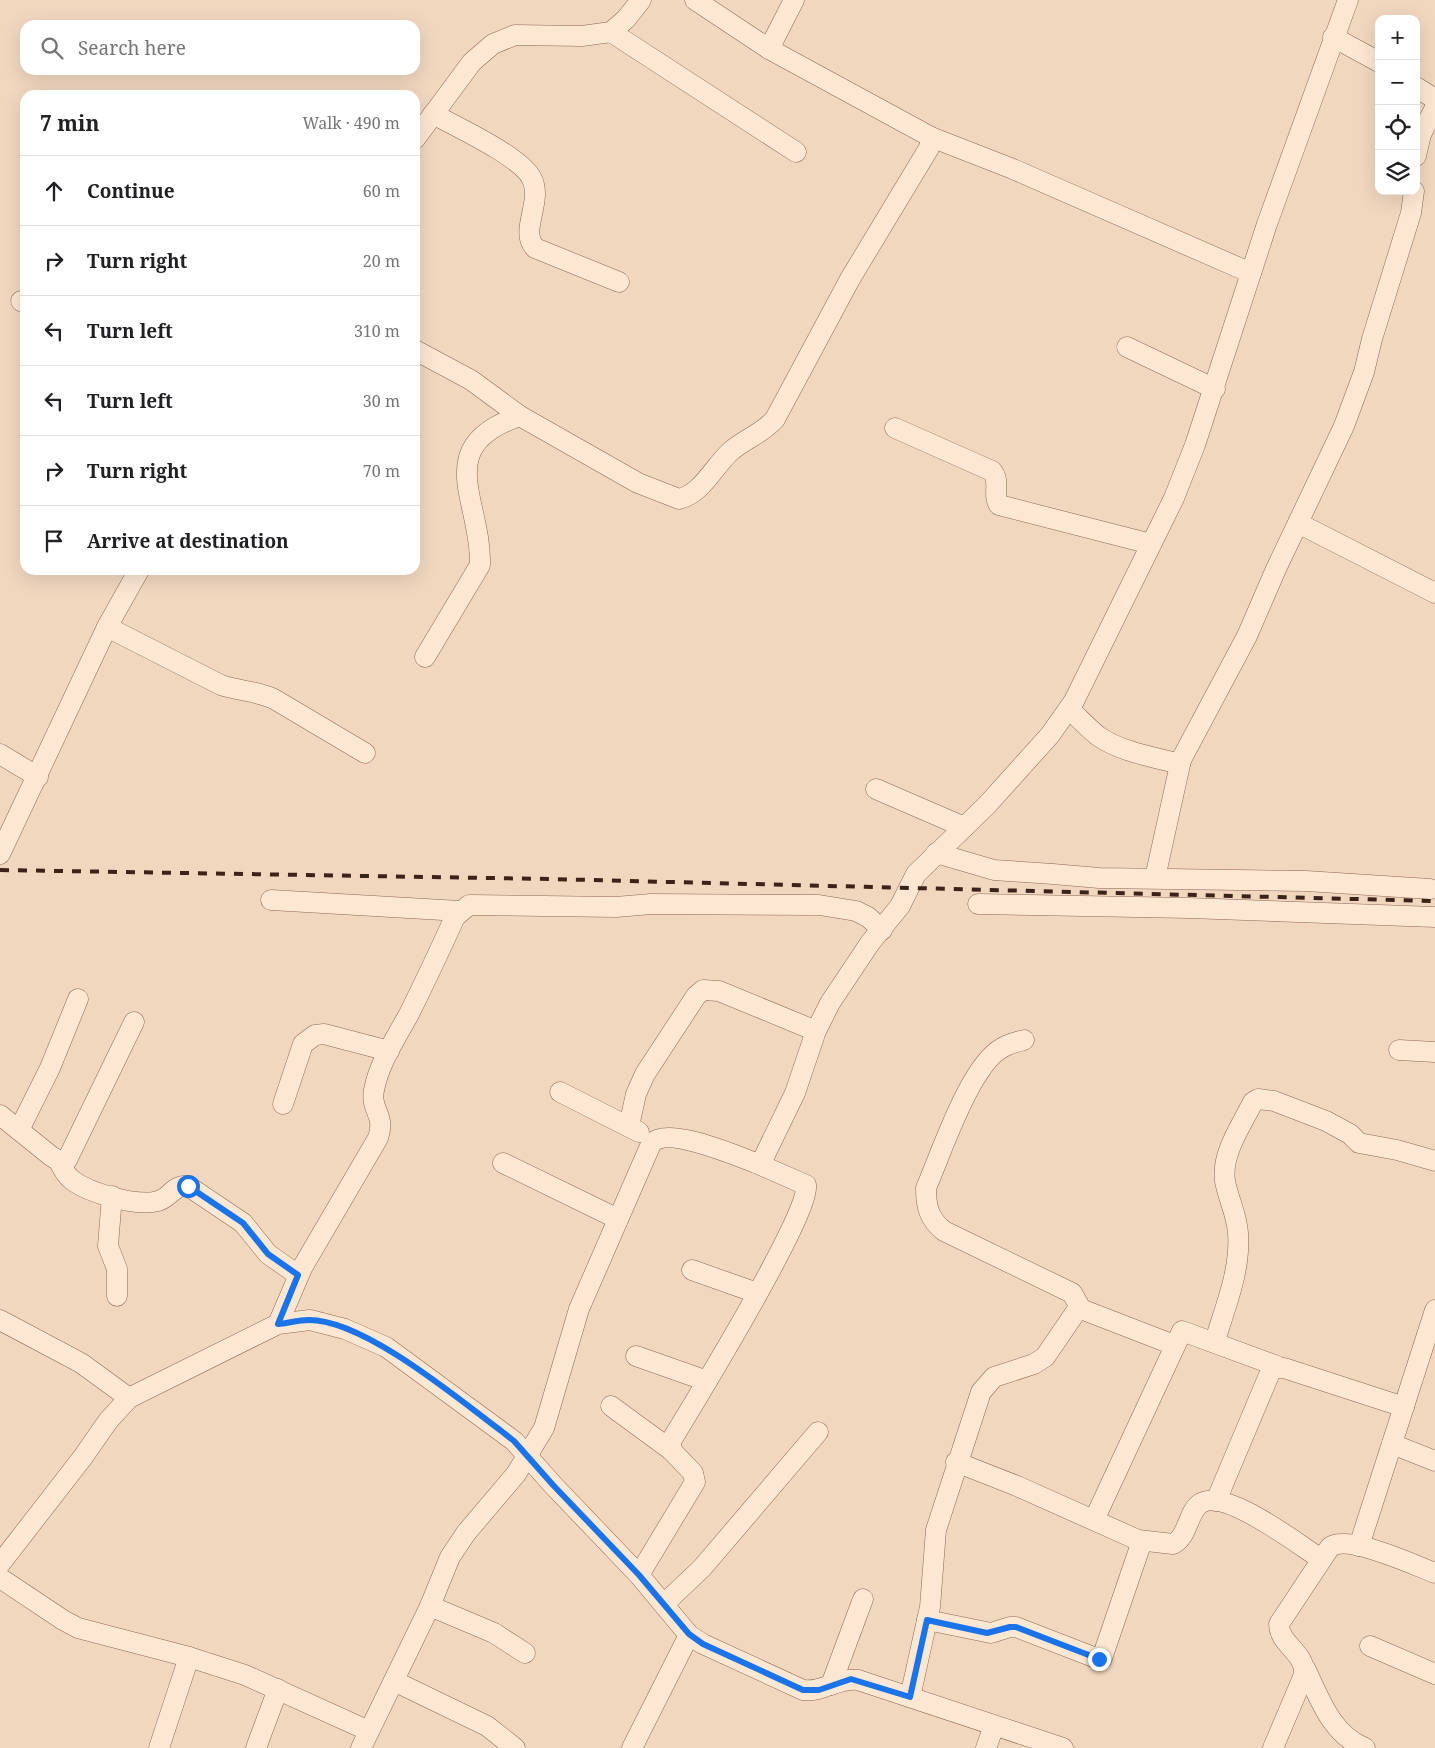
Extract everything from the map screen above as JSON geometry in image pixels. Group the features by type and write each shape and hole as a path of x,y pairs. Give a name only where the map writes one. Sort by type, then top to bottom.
{"street":[{"path":"420,132 472,62 503,38 515,35 582,36 611,32 626,19 641,0"},
{"path":"695,0 769,49 931,137 1047,183 1252,273"},
{"path":"769,49 794,0"},
{"path":"756,1163 764,1158 785,1116 816,1031 844,981 870,943 900,906 916,874 964,827 1031,756 1069,709 1174,498 1215,389 1252,273 1333,37 1348,0"},
{"path":"611,32 796,152"},
{"path":"1333,37 1375,60"},
{"path":"1420,90 1435,99"},
{"path":"1417,150 1421,134 1435,108"},
{"path":"433,114 502,152 520,165 532,177 536,188 536,202 528,235 530,243 535,248 619,282"},
{"path":"420,353 471,380 520,416 651,490 679,499 689,496 732,450 768,426 775,419 850,280 929,148 931,137"},
{"path":"1155,878 1180,764 1247,636 1355,401 1411,213 1413,195"},
{"path":"1127,347 1215,389"},
{"path":"425,657 480,564 480,549 468,497 466,470 470,453 477,440 489,430 504,421 520,416"},
{"path":"895,428 992,471 996,479 996,498 999,506 1151,544"},
{"path":"1298,523 1435,593"},
{"path":"0,854 38,777 107,627 136,575"},
{"path":"107,627 221,685 235,690 260,692 365,753"},
{"path":"1069,709 1098,736 1111,743 1125,749 1180,764"},
{"path":"0,754 38,777"},
{"path":"876,789 964,827"},
{"path":"936,853 994,870 1099,878 1306,881 1430,889"},
{"path":"271,900 460,911"},
{"path":"278,1324 298,1275 378,1138 382,1128 381,1118 375,1108 374,1091 389,1051 460,911 468,905 616,907 652,904 819,905 856,911 868,917 882,930"},
{"path":"978,904 1189,908 1435,917"},
{"path":"629,1126 636,1094 645,1074 696,996 703,990 719,991 816,1031"},
{"path":"19,1130 50,1068 78,999"},
{"path":"59,1161 64,1161 70,1157 134,1022"},
{"path":"282,1104 303,1044 315,1035 324,1034 389,1051"},
{"path":"1024,1040 1002,1048 982,1067 958,1112 926,1188 926,1202 929,1214 944,1231 1072,1293 1081,1309 1174,1345"},
{"path":"1399,1050 1435,1052"},
{"path":"560,1092 654,1140"},
{"path":"1215,1342 1237,1260 1238,1232 1225,1180 1226,1164 1230,1148 1253,1102 1258,1099 1274,1101 1326,1120 1350,1134 1359,1143 1397,1150 1435,1161"},
{"path":"0,1114 59,1161 71,1179 93,1190 138,1202 152,1202 160,1200 177,1187 188,1186 243,1223 268,1254 298,1275"},
{"path":"0,1578 78,1628 245,1675 278,1689 365,1739 430,1606 457,1544 528,1458 550,1414 577,1316 647,1150 654,1140 663,1137 690,1141 756,1163 803,1184 807,1190 800,1214 757,1293 671,1441 671,1450"},
{"path":"503,1163 618,1219"},
{"path":"112,1196 108,1246 117,1269 117,1296"},
{"path":"692,1270 757,1293"},
{"path":"910,1697 932,1592 936,1530 973,1412 988,1382 1003,1373 1034,1364 1044,1356 1075,1313 1081,1309"},
{"path":"1359,1546 1404,1407 1428,1355 1435,1310"},
{"path":"0,1320 81,1362 129,1398"},
{"path":"0,1564 108,1422 129,1398 278,1324 310,1320 330,1324 386,1347 514,1441 639,1575 689,1634 726,1655 803,1690 819,1690 851,1679 1063,1748"},
{"path":"1094,1520 1182,1331 1277,1366 1404,1407"},
{"path":"636,1356 706,1381"},
{"path":"1216,1501 1268,1375 1272,1368 1277,1366"},
{"path":"612,1406 671,1450 693,1473 696,1482 639,1575"},
{"path":"664,1604 702,1568 818,1432"},
{"path":"1392,1444 1435,1461"},
{"path":"956,1462 1017,1486 1142,1541 1168,1544 1179,1542 1199,1505 1204,1502 1216,1501 1228,1503 1251,1514 1321,1560"},
{"path":"927,1620 987,1633 1016,1627 1096,1658 1102,1658 1142,1541"},
{"path":"1365,1748 1352,1743 1337,1729 1301,1658 1279,1631 1280,1624 1321,1560 1335,1544 1359,1546 1435,1573"},
{"path":"831,1685 863,1599"},
{"path":"430,1606 494,1633 526,1653"},
{"path":"632,1748 689,1634"},
{"path":"1370,1646 1435,1674"},
{"path":"159,1748 189,1658"},
{"path":"1273,1748 1304,1675 1305,1668"},
{"path":"394,1681 486,1726 514,1748"},
{"path":"256,1748 278,1689"},
{"path":"986,1748 994,1726"}],"railway":[{"path":"0,870 550,879 1435,901"}],"route":[{"path":"188,1186 243,1223 268,1254 298,1275 278,1324 310,1320 330,1324 386,1347 500,1430 514,1441 639,1575 689,1634 703,1644 740,1663 803,1690 819,1690 842,1680 851,1679 910,1697 927,1620 987,1633 1016,1627 1099,1659"}]}
